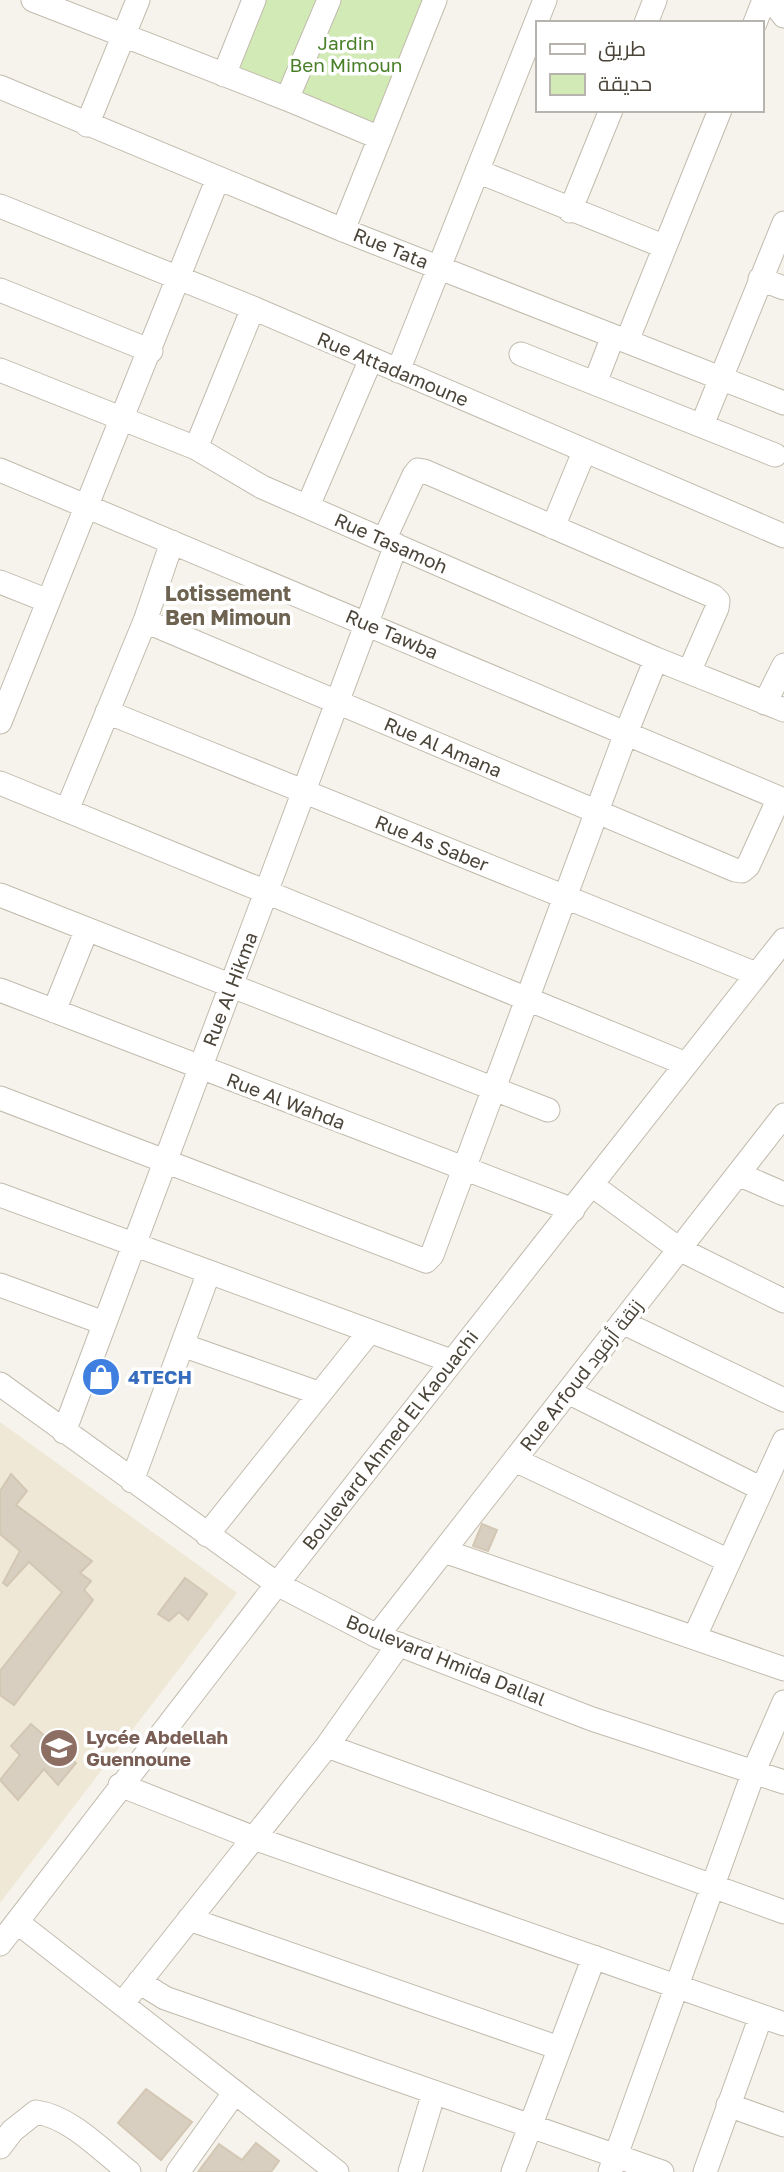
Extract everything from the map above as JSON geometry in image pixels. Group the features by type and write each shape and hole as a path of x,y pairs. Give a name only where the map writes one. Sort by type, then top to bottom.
{"street":[{"path":"33,0 380,138"},
{"path":"87,125 138,0"},
{"path":"224,75 254,0"},
{"path":"287,99 328,0"},
{"path":"343,230 435,0"},
{"path":"537,21 545,0"},
{"path":"647,21 655,0"},
{"path":"756,21 764,0"},
{"path":"771,0 784,16"},
{"path":"398,371 536,23"},
{"name":"Rue Tata","path":"0,87 343,230 784,403"},
{"path":"570,211 610,112"},
{"path":"595,383 620,338 663,246 719,112"},
{"path":"477,171 570,211 663,246"},
{"path":"0,722 6,693 88,506 218,178"},
{"name":"Rue Attadamoune","path":"0,205 253,308 784,536"},
{"path":"702,425 784,223"},
{"path":"760,279 784,288"},
{"path":"0,290 151,351"},
{"path":"196,448 253,308"},
{"path":"521,354 775,455"},
{"path":"308,506 371,359"},
{"name":"Rue Tasamoh","path":"0,370 196,448 262,487 656,659 774,706"},
{"path":"584,452 553,527 713,596 718,601 689,672"},
{"name":"Rue Tawba","path":"0,470 781,799"},
{"name":"Rue Al Hikma","path":"64,1432 338,703 367,623 390,542 418,470 553,527"},
{"path":"67,810 145,621 172,542"},
{"path":"0,582 48,601"},
{"name":"Rue Al Amana","path":"145,621 742,871 748,866 781,799"},
{"path":"0,1098 426,1261 432,1255 596,811 656,659"},
{"path":"774,706 784,665"},
{"name":"Rue As Saber","path":"107,712 757,974"},
{"path":"0,783 686,1064"},
{"path":"0,895 548,1110"},
{"path":"54,1010 87,929"},
{"name":"Boulevard Ahmed El Kaouachi","path":"0,1944 120,1785 451,1361 784,940"},
{"name":"Rue Al Wahda","path":"0,990 573,1210"},
{"name":"Rue Arfoud زنقة أرفود","path":"122,2004 327,1746 388,1640 444,1551 784,1115"},
{"path":"738,1174 784,1194"},
{"path":"592,1185 679,1249 784,1301"},
{"path":"0,1195 451,1361"},
{"path":"132,1481 209,1272"},
{"path":"0,1285 104,1323"},
{"path":"622,1322 784,1400"},
{"path":"207,1535 370,1331"},
{"path":"182,1345 318,1393"},
{"name":"Boulevard Hmida Dallal","path":"0,1384 277,1584 388,1640 593,1719 784,1782"},
{"path":"568,1392 762,1489"},
{"path":"695,1636 784,1441"},
{"path":"515,1460 729,1561"},
{"path":"444,1551 784,1669"},
{"path":"613,2164 754,1771 784,1702"},
{"path":"327,1746 784,1912"},
{"path":"120,1785 254,1838 784,2024"},
{"path":"189,1919 559,2048"},
{"path":"17,1922 337,2172"},
{"path":"513,2172 594,1956"},
{"path":"139,1982 165,1998 530,2126 613,2164 662,2172"},
{"path":"168,2040 187,2005"},
{"path":"705,2172 761,2016"},
{"path":"178,2172 235,2092"},
{"path":"410,2172 434,2092"},
{"path":"728,2105 784,2125"},
{"path":"0,2147 24,2120 36,2112 48,2114 72,2127 129,2172"}],"shaded area":[{"name":"Lycée Abdellah Guennoune","path":"0,1422 237,1593 0,1903"}],"green space":[{"name":"Jardin Ben Mimoun","path":"244,0 426,0 376,124 218,62"}],"building":[{"path":"11,1474 27,1491 16,1505 92,1561 80,1573 91,1581 84,1590 93,1600 14,1705 0,1695 0,1671 62,1592 29,1562 7,1586 3,1583 20,1551 0,1534 0,1491"},
{"path":"482,1524 497,1530 488,1551 473,1546"},
{"path":"185,1578 207,1594 188,1620 179,1612 169,1621 158,1614"},
{"path":"31,1724 76,1763 58,1785 44,1769 18,1800 0,1780 20,1755 11,1746"},
{"path":"146,2089 192,2122 161,2160 118,2123"},
{"path":"256,2143 279,2161 271,2172 198,2172 219,2144 242,2160"}],"place":[{"name":"4TECH","path":"101,1377"},
{"name":"Lycée Abdellah Guennoune","path":"59,1748"}],"district":[{"name":"Lotissement Ben Mimoun","path":"228,606"}]}
